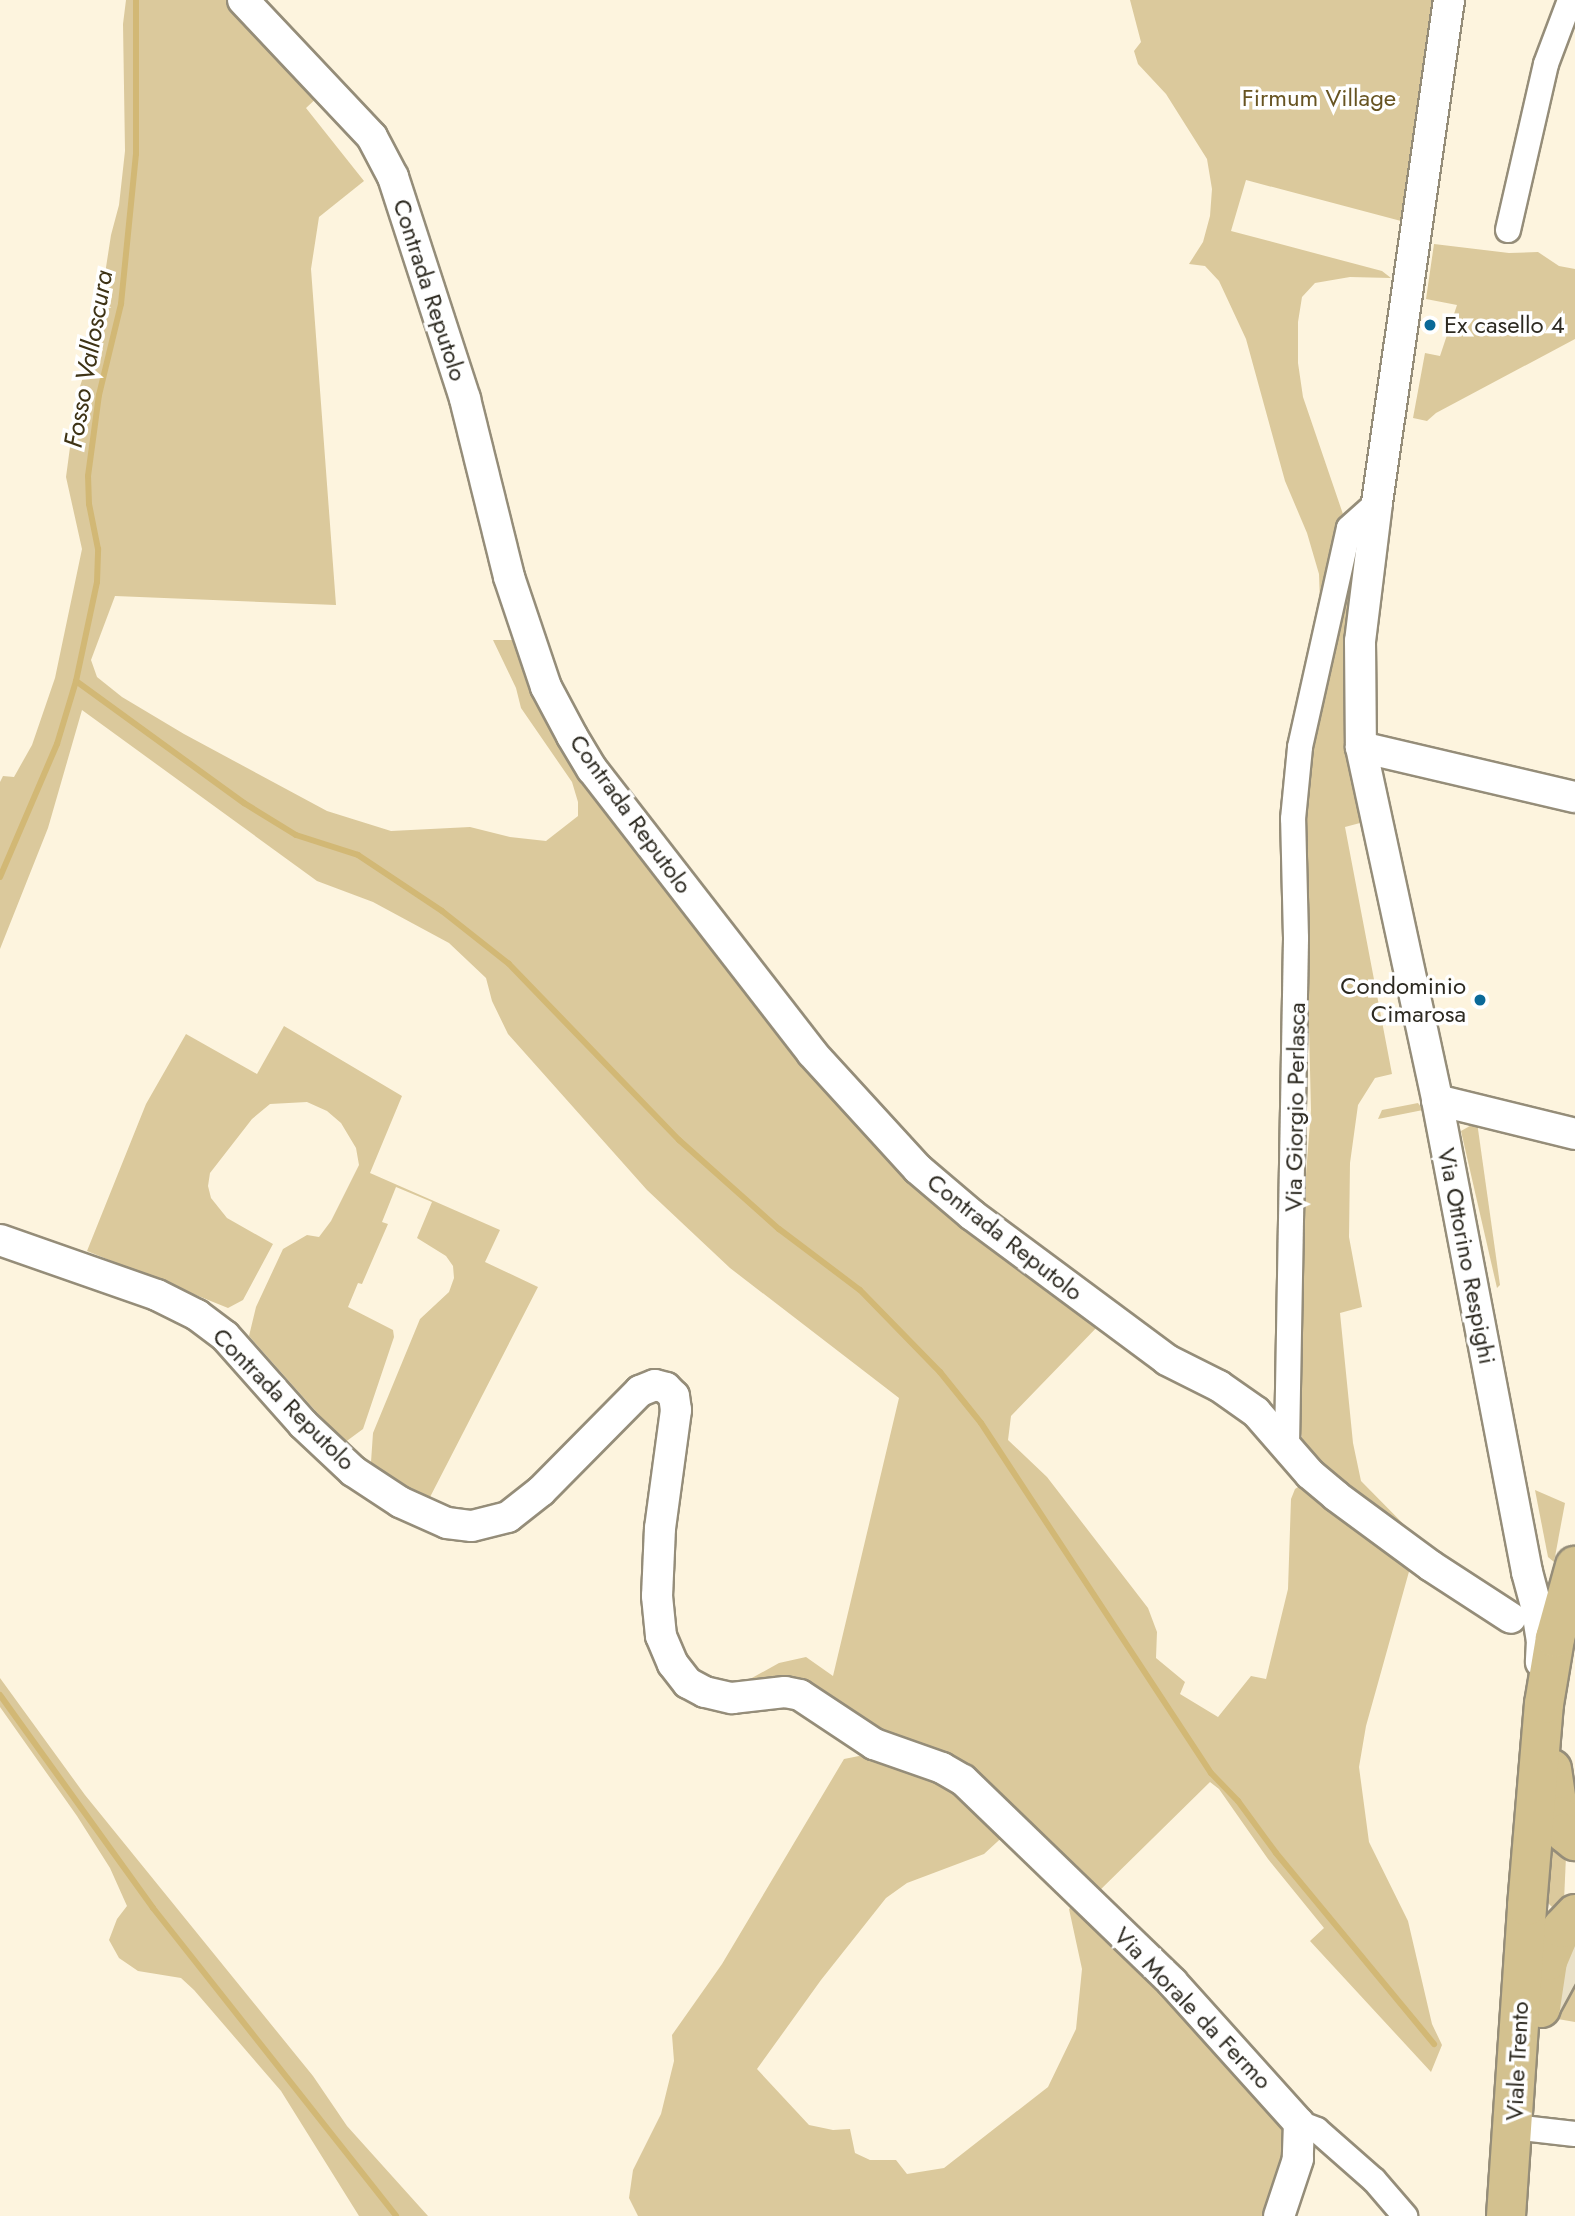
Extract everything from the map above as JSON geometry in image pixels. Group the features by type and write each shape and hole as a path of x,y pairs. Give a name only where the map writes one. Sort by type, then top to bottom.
{"main road":[{"name":"Viale Trento","path":"1506,2216 1531,1849 1565,1818 1552,1768 1553,1700 1538,1612 1575,1566"},
{"path":"1531,1849 1565,1818"},
{"name":"Viale Trento","path":"1524,2216 1548,1961 1572,1934 1542,1924 1527,1906"}],"street":[{"name":"Contrada Reputolo","path":"243,0 372,137 393,177 465,400 509,577 546,687 592,769 812,1053 918,1169 972,1216 1167,1360 1219,1386 1256,1412 1287,1445"},
{"name":"Via Ottorino Respighi","path":"1448,0 1360,641 1361,747 1437,1100 1527,1572 1538,1612 1542,1640 1536,1725 1565,1818"},
{"path":"1508,230 1546,64 1570,0 1575,2"},
{"name":"Via Giorgio Perlasca","path":"1287,1445 1296,938 1293,819 1300,747 1349,528 1377,503"},
{"path":"1361,747 1575,797"},
{"path":"1437,1100 1575,1134"},
{"name":"Contrada Reputolo","path":"0,1240 157,1295 197,1315 225,1336 303,1424 353,1471 400,1502 447,1523 471,1526 508,1517 541,1491 640,1391 654,1385 667,1388 674,1396 676,1410 660,1528 657,1596 661,1636 673,1664 688,1683 705,1692 732,1698 785,1692 800,1695 874,1744 942,1768 963,1780 1083,1896"},
{"path":"1287,1445 1310,1474 1336,1496 1431,1566 1538,1612"},
{"name":"Via Morale da Fermo","path":"1083,1896 1172,1982 1299,2123 1317,2130 1365,2172 1405,2216"},
{"path":"1279,2216 1298,2159 1299,2123"},
{"path":"1531,2129 1575,2134"}],"green space":[{"path":"126,0 232,0 321,94 306,108 364,181 319,217 311,269 336,605 115,596 91,660 97,677 122,697 184,734 327,811 391,831 470,827 510,837 546,841 578,816 578,802 572,782 521,708 516,688 493,640 518,640 779,1026 1100,1324 1011,1416 1008,1440 1047,1477 1148,1608 1157,1632 1156,1658 1185,1682 1180,1694 1218,1717 1251,1676 1266,1679 1288,1589 1291,1499 1295,1489 1304,1483 1410,1568 1366,1726 1359,1767 1369,1842 1408,1921 1432,2024 1442,2045 1431,2072 1310,1941 1324,1928 1268,1859 1219,1789 1210,1782 1095,1895 972,1776 741,1684 779,1663 806,1657 833,1676 899,1398 730,1268 647,1190 508,1034 492,1001 486,978 449,943 373,902 317,881 82,710 48,828 0,949 0,782 3,776 14,777 32,745 55,678 82,549 66,477 77,395 94,345 111,235 119,205 125,151 123,24"},
{"name":"Firmum Village","path":"1130,0 1435,0 1401,221 1246,180 1231,231 1382,271 1391,278 1350,277 1315,283 1302,297 1298,322 1298,363 1303,397 1345,520 1334,540 1329,580 1320,602 1319,574 1307,533 1285,481 1246,339 1219,281 1205,266 1189,264 1203,242 1210,216 1212,189 1207,159 1166,94 1138,64 1134,51 1141,42"},
{"path":"1434,244 1509,253 1538,252 1559,266 1575,269 1575,339 1436,413 1427,421 1413,418 1425,353 1440,356 1457,305 1426,299"},
{"path":"1358,544 1351,764 1360,823 1345,827 1392,1074 1375,1078 1358,1105 1350,1163 1349,1237 1362,1307 1340,1313 1353,1443 1361,1481 1433,1554 1333,1482 1304,1446 1298,1421 1304,1200 1311,1110 1305,865 1307,794 1313,750 1349,570"},
{"path":"284,1026 402,1096 370,1173 500,1230 485,1262 538,1287 428,1501 371,1462 373,1433 420,1319 449,1292 454,1278 453,1266 446,1256 417,1238 432,1202 396,1187 382,1222 388,1224 362,1284 358,1283 348,1307 393,1330 394,1337 363,1429 344,1443 249,1336 256,1307 283,1249 307,1235 319,1237 331,1221 359,1165 356,1148 341,1123 327,1111 307,1102 270,1104 252,1119 210,1173 208,1186 211,1198 227,1218 273,1244 243,1300 228,1308 87,1251 146,1104 186,1034 257,1074"},
{"path":"1418,1103 1423,1110 1378,1119 1382,1110"},
{"path":"1477,1122 1500,1285 1497,1288 1461,1131"},
{"path":"1535,1490 1565,1503 1554,1562 1548,1557"},
{"path":"0,1678 85,1795 313,2076 347,2126 428,2216 359,2216 281,2091 194,1990 181,1978 138,1971 119,1958 109,1940 117,1919 127,1906 110,1868 77,1816 0,1707"},
{"path":"859,1756 918,1763 1010,1830 984,1854 907,1883 886,1898 821,1980 757,2069 809,2125 833,2130 850,2129 855,2153 870,2160 896,2160 907,2174 944,2168 1048,2087 1076,2029 1082,1969 1069,1909 1076,1903 1270,2098 1285,2130 1280,2165 1265,2216 638,2216 629,2198 633,2170 661,2114 674,2061 672,2035 722,1964 844,1759"},
{"path":"1561,1850 1566,1856 1564,1901 1557,1907 1552,1907 1546,1901 1551,1851"},
{"path":"1575,1974 1575,2022 1552,2018"}],"waterway":[{"name":"Fosso Valloscura","path":"0,877 57,744 76,681 97,582 98,549 89,504 88,476 99,395 121,304 136,154 136,0"},
{"path":"76,681 244,803 296,835 358,855 442,911 509,964 679,1140 779,1229 860,1290 940,1372 981,1423 1211,1773 1238,1801 1276,1853 1434,2044"},
{"path":"0,1695 153,1908 396,2216"}],"place":[{"name":"Ex casello 4","path":"1430,325"},
{"name":"Condominio Cimarosa","path":"1480,1000"}]}
